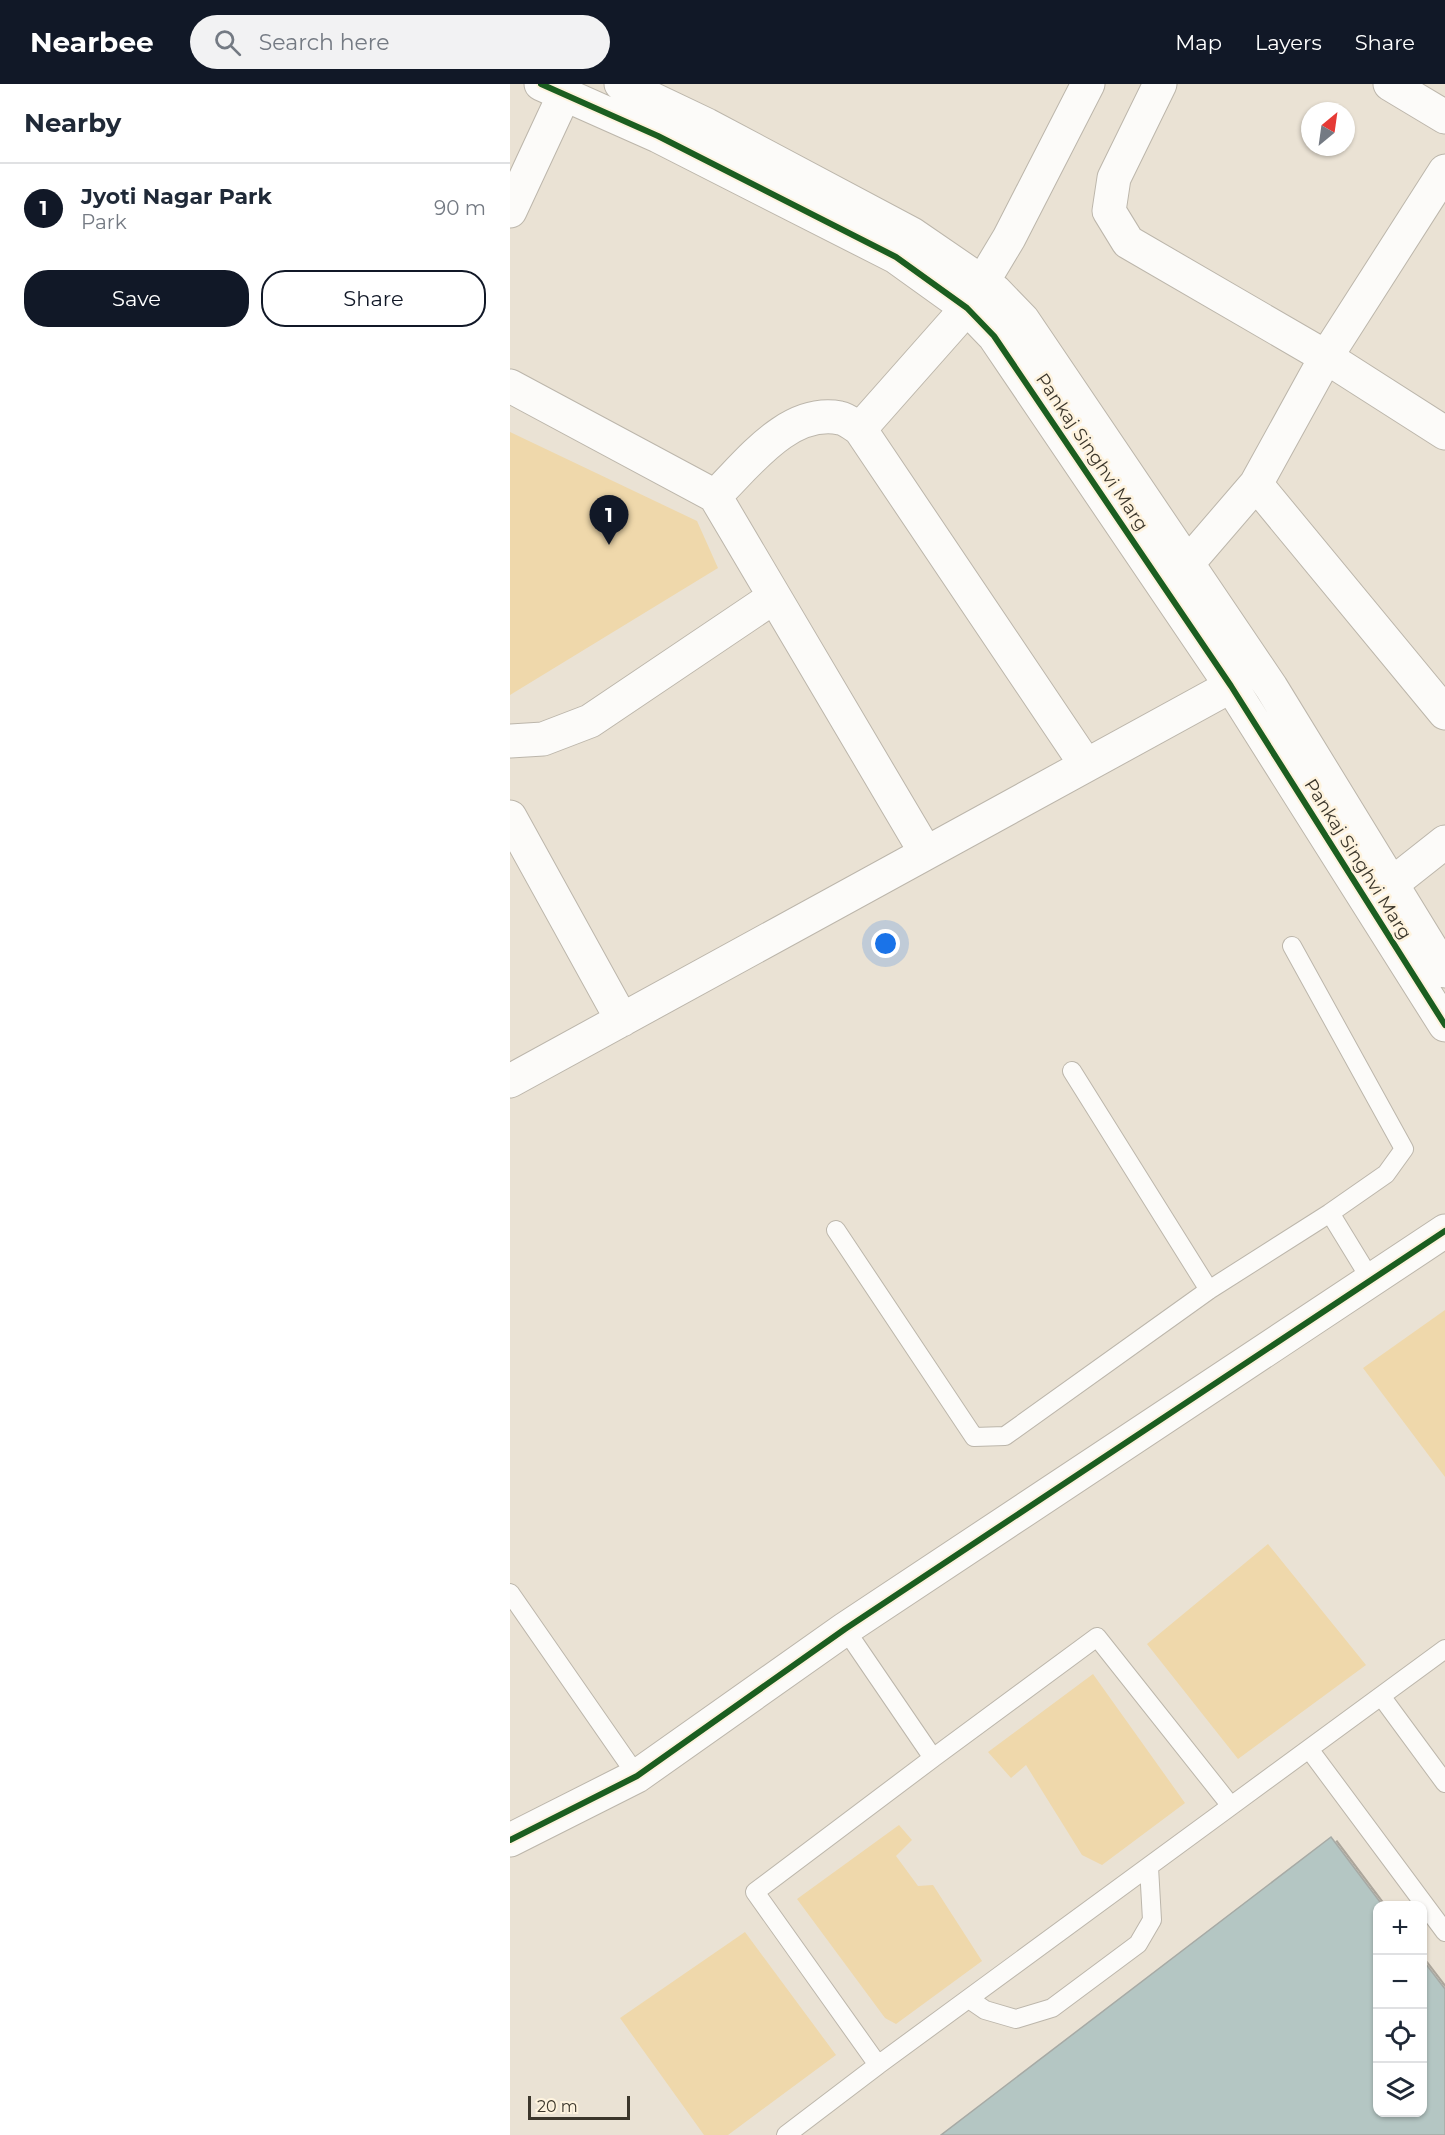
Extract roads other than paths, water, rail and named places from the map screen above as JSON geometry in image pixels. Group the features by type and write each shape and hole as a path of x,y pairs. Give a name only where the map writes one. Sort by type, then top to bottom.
{"street":[{"name":"Pankaj Singhvi Marg","path":"621,84 707,125 912,234 975,295 994,336 1231,686 1379,894 1445,971"},
{"path":"860,429 975,295 1009,238 1088,84"},
{"path":"1160,84 1114,178 1109,211 1128,242 1326,357 1445,433"},
{"path":"1390,84 1445,117"},
{"name":"Pankaj Singhvi Marg","path":"557,88 658,136 1023,320 1271,687 1445,1024"},
{"path":"510,211 557,88"},
{"path":"1188,562 1256,484 1326,357 1442,183"},
{"path":"510,386 715,496 926,853"},
{"path":"715,496 785,429 814,418 841,418 860,429 1086,765"},
{"path":"1256,484 1445,713"},
{"path":"510,741 543,739 590,721 774,597"},
{"path":"510,1081 1231,686"},
{"path":"510,817 622,1020"},
{"path":"1379,894 1445,842"},
{"path":"510,1840 637,1776 845,1629 1445,1231"}],"lane":[{"path":"836,1230 974,1437 1005,1436 1209,1290 1330,1213 1386,1174 1404,1149 1292,946"},
{"path":"1072,1071 1209,1290"},
{"path":"1330,1213 1371,1280"},
{"path":"510,1593 637,1776"},
{"path":"845,1629 933,1758"},
{"path":"878,2065 755,1892 1097,1637 1231,1806"},
{"path":"786,2135 1445,1649"},
{"path":"1381,1696 1445,1783"},
{"path":"1309,1749 1445,1932"},
{"path":"969,1999 985,2010 1017,2019 1052,2008 1138,1944 1152,1920 1149,1867"}],"place":[{"name":"Jyoti Nagar Park","path":"609,545"}]}
